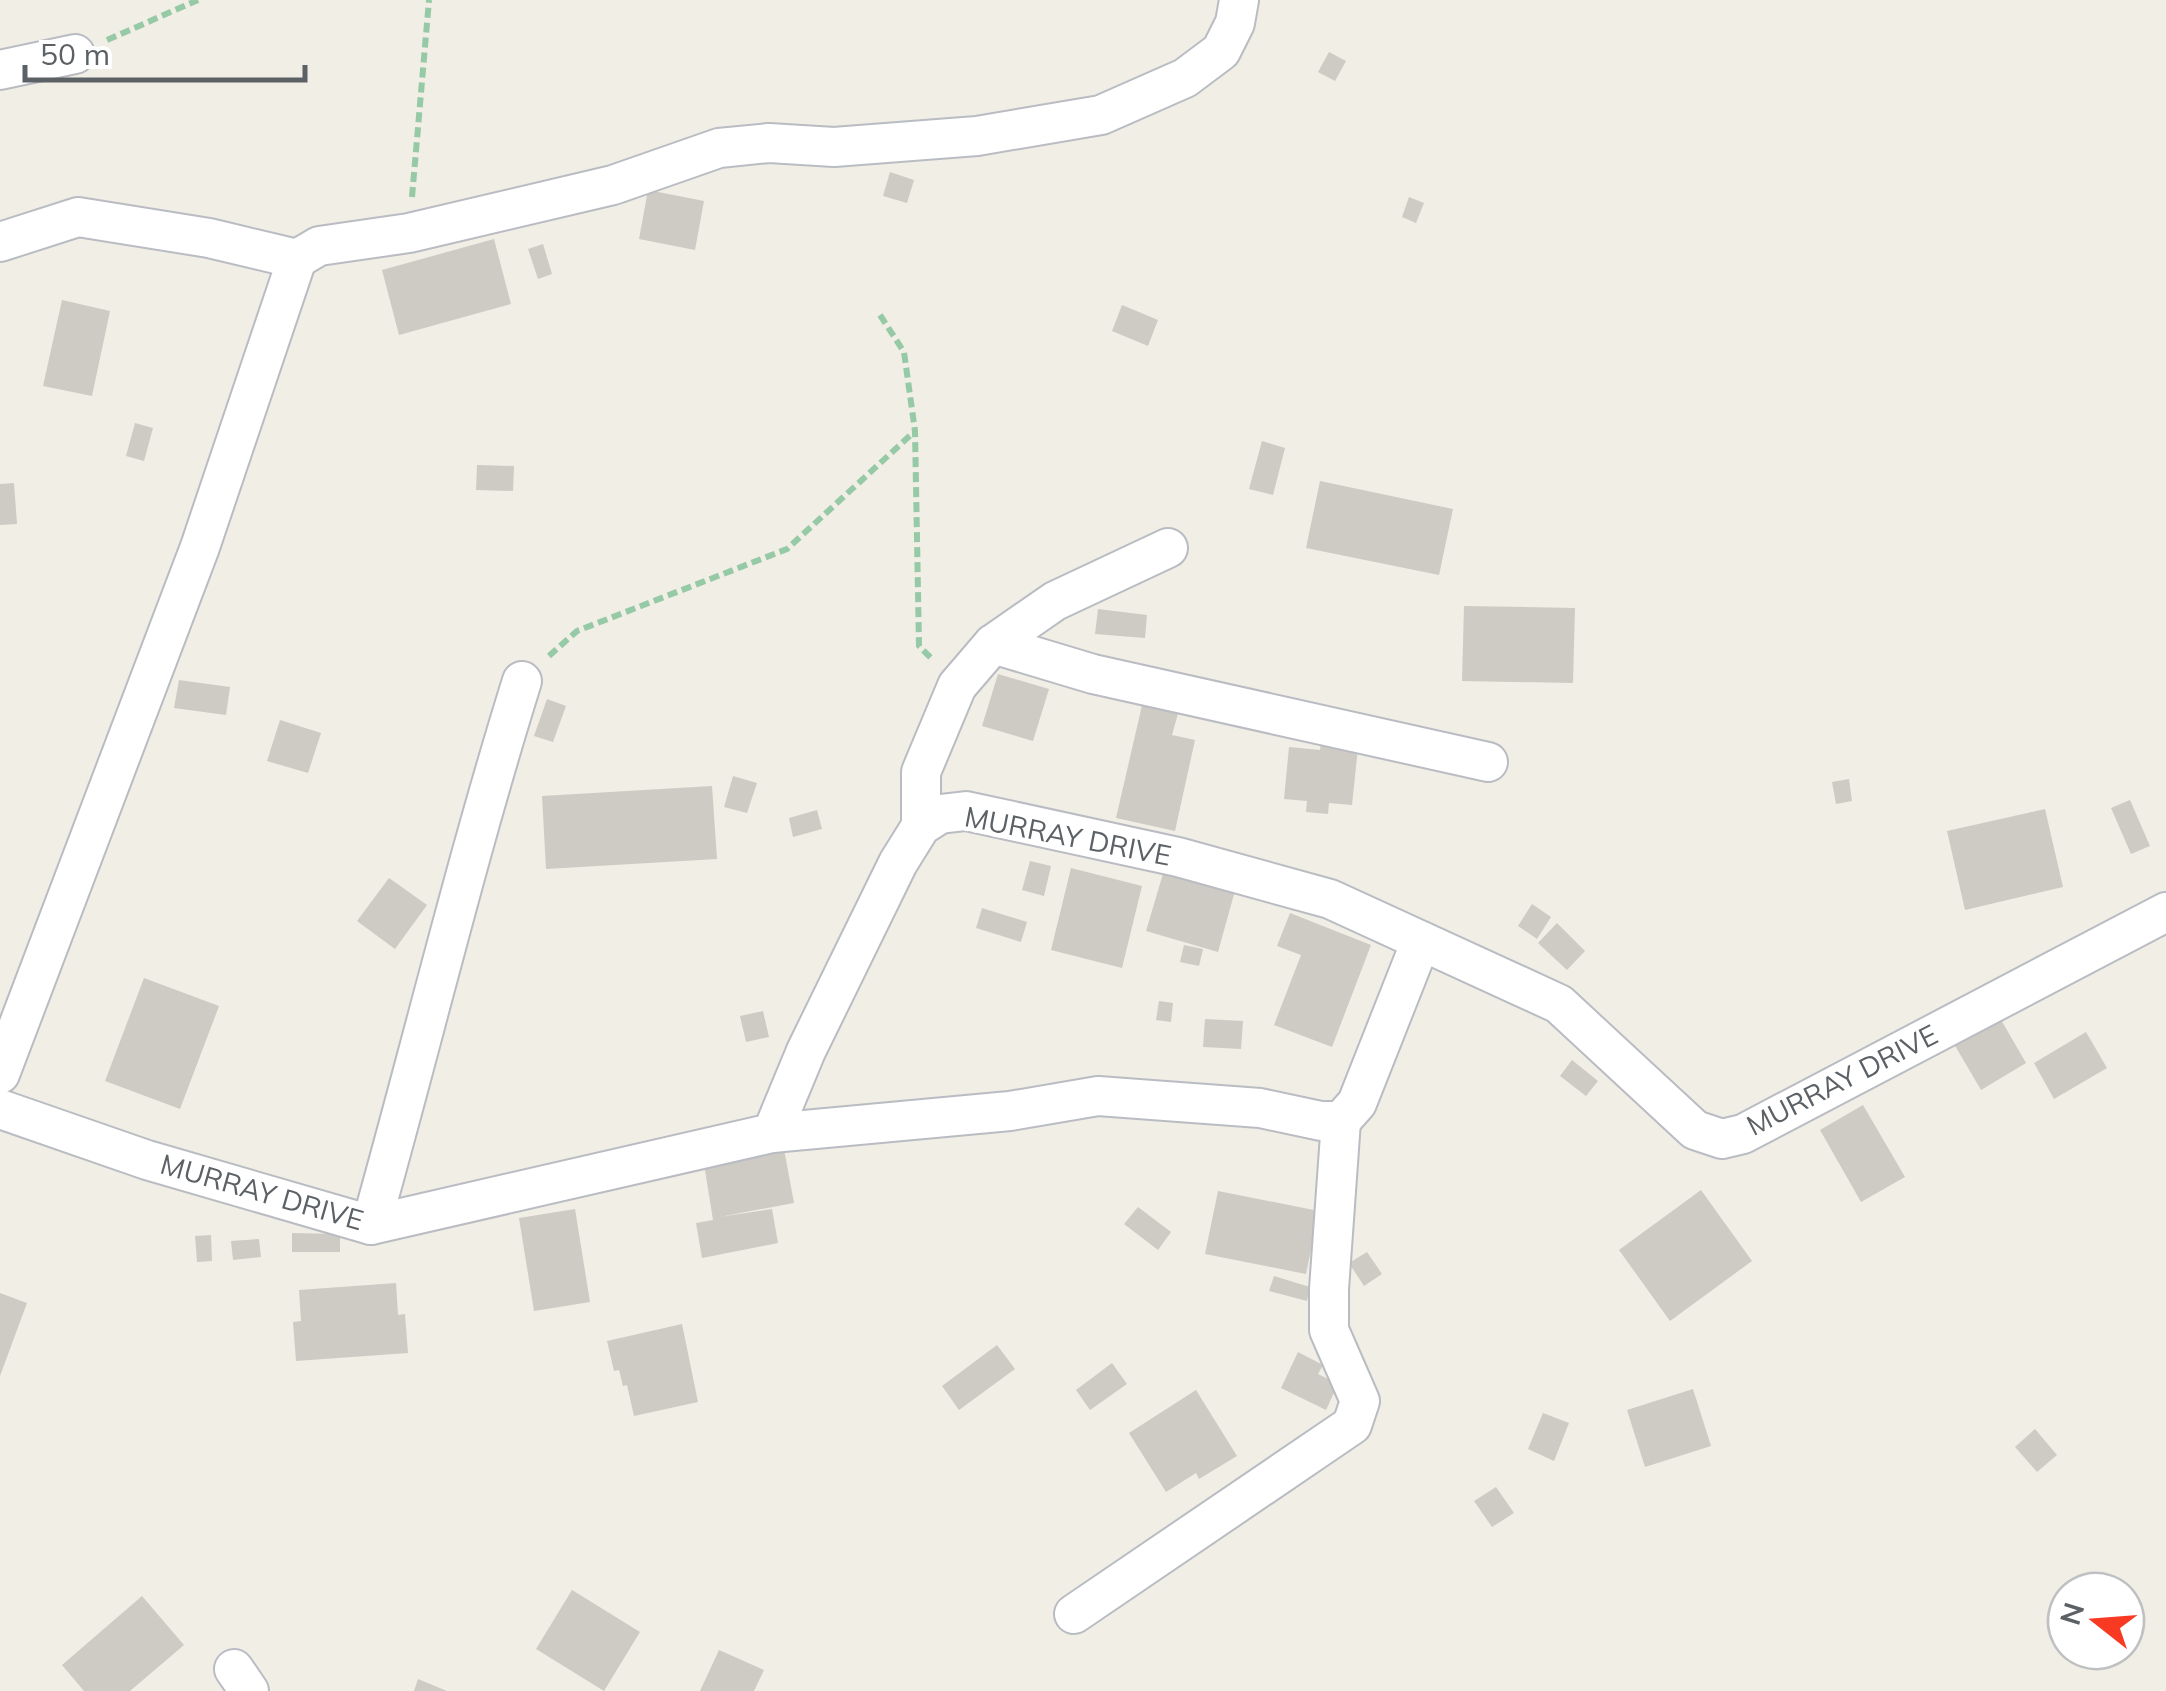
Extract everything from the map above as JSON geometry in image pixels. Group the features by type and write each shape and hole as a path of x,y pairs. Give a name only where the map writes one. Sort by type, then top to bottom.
{"street":[{"path":"0,242 78,217 208,238 297,258 319,246 409,234 613,185 719,148 769,142 834,147 977,136 1101,115 1185,78 1221,52 1236,23 1239,0"},
{"path":"0,70 75,54"},
{"path":"0,1074 193,565 297,258"},
{"path":"772,1133 806,1052 898,863 921,826 921,772 957,686 993,644 1055,602 1168,548"},
{"path":"993,644 1093,674 1488,762"},
{"path":"371,1225 522,680"},
{"name":"MURRAY DRIVE","path":"921,826 940,814 966,811 1178,856 1330,899 1559,1004 1695,1130 1722,1138 1743,1134 2166,912"},
{"path":"1074,1614 1352,1425 1358,1415 1360,1401 1329,1330 1341,1121 1358,1103 1421,941"},
{"name":"MURRAY DRIVE","path":"0,1108 147,1160 371,1225 772,1133 1010,1112 1098,1096 1260,1108 1341,1121"}],"path":[{"path":"75,54 198,0"},
{"path":"409,234 429,0"},
{"path":"880,315 904,352 915,432 918,646 957,686"},
{"path":"522,680 577,631 788,548 915,432"}],"building":[{"path":"1329,52 1346,61 1335,81 1318,72"},
{"path":"890,172 914,180 907,203 883,196"},
{"path":"648,190 704,201 695,250 639,239"},
{"path":"1409,197 1424,203 1416,223 1402,217"},
{"path":"494,239 511,304 399,335 382,270"},
{"path":"543,244 552,274 538,279 528,249"},
{"path":"62,300 110,311 92,396 43,386"},
{"path":"1122,305 1158,320 1148,346 1112,331"},
{"path":"135,423 153,428 144,461 126,456"},
{"path":"1262,441 1285,448 1273,495 1249,489"},
{"path":"477,465 514,466 513,491 476,490"},
{"path":"1320,481 1453,509 1439,575 1306,548"},
{"path":"14,483 17,524 0,525 0,484"},
{"path":"1464,606 1575,608 1573,683 1462,681"},
{"path":"1098,609 1147,615 1145,638 1095,634"},
{"path":"998,674 1049,689 1033,741 982,726"},
{"path":"179,680 230,687 226,715 174,708"},
{"path":"547,699 566,706 553,742 534,736"},
{"path":"1143,701 1179,710 1172,735 1195,740 1175,831 1116,818"},
{"path":"280,720 321,733 308,773 267,761"},
{"path":"1322,734 1359,738 1352,805 1329,803 1328,814 1306,812 1307,801 1284,799 1289,747 1320,750"},
{"path":"733,776 757,783 747,813 724,807"},
{"path":"1849,779 1852,801 1836,804 1832,782"},
{"path":"712,786 717,859 546,869 542,796"},
{"path":"2130,800 2150,846 2131,854 2111,808"},
{"path":"2045,809 2063,887 1965,910 1947,831"},
{"path":"817,810 822,829 793,837 789,818"},
{"path":"1030,861 1051,866 1044,896 1022,890"},
{"path":"1165,867 1236,887 1218,952 1146,931"},
{"path":"1071,868 1142,886 1122,968 1051,950"},
{"path":"389,878 427,905 395,949 357,921"},
{"path":"1532,904 1551,917 1537,939 1518,926"},
{"path":"982,908 1027,922 1021,942 976,928"},
{"path":"1290,913 1371,945 1332,1047 1274,1025 1301,955 1277,946"},
{"path":"1557,923 1585,951 1567,970 1538,943"},
{"path":"1184,945 1203,949 1199,966 1180,962"},
{"path":"144,978 219,1006 180,1109 105,1081"},
{"path":"1159,1001 1173,1003 1171,1022 1156,1020"},
{"path":"763,1011 769,1037 746,1042 740,1016"},
{"path":"2000,1018 2026,1063 1981,1090 1954,1044"},
{"path":"1205,1019 1243,1021 1241,1049 1203,1047"},
{"path":"2086,1032 2107,1068 2054,1099 2034,1063"},
{"path":"1572,1060 1598,1081 1586,1096 1560,1076"},
{"path":"1863,1105 1905,1177 1861,1202 1820,1130"},
{"path":"784,1149 794,1203 719,1217 772,1209 778,1243 702,1258 696,1223 713,1220 704,1164"},
{"path":"1701,1190 1752,1261 1670,1321 1619,1250"},
{"path":"1218,1191 1319,1211 1306,1274 1205,1254"},
{"path":"1138,1207 1171,1232 1158,1250 1124,1224"},
{"path":"575,1209 590,1302 534,1311 519,1218"},
{"path":"292,1233 340,1234 340,1252 292,1252"},
{"path":"211,1235 212,1261 197,1262 195,1236"},
{"path":"259,1239 261,1257 233,1260 231,1241"},
{"path":"1367,1252 1382,1274 1364,1286 1349,1263"},
{"path":"1274,1276 1310,1287 1307,1301 1269,1291"},
{"path":"396,1283 398,1315 405,1314 408,1353 296,1361 293,1322 301,1321 299,1290"},
{"path":"0,1293 27,1303 0,1376"},
{"path":"682,1324 698,1402 634,1416 627,1385 623,1386 619,1370 614,1371 607,1341"},
{"path":"997,1345 1015,1369 959,1410 942,1386"},
{"path":"1298,1352 1323,1365 1318,1374 1338,1384 1326,1410 1281,1388"},
{"path":"1112,1363 1127,1384 1090,1410 1076,1390"},
{"path":"1693,1389 1711,1446 1645,1467 1627,1410"},
{"path":"1196,1390 1237,1456 1199,1479 1196,1473 1166,1492 1129,1433"},
{"path":"1543,1413 1569,1423 1554,1461 1528,1449"},
{"path":"2035,1429 2057,1455 2037,1472 2015,1447"},
{"path":"1496,1487 1514,1513 1492,1527 1474,1501"},
{"path":"572,1590 640,1632 604,1691 536,1649"},
{"path":"142,1596 184,1645 130,1691 84,1691 62,1665"},
{"path":"719,1650 764,1670 754,1691 700,1691"},
{"path":"418,1679 447,1691 414,1691"}]}
